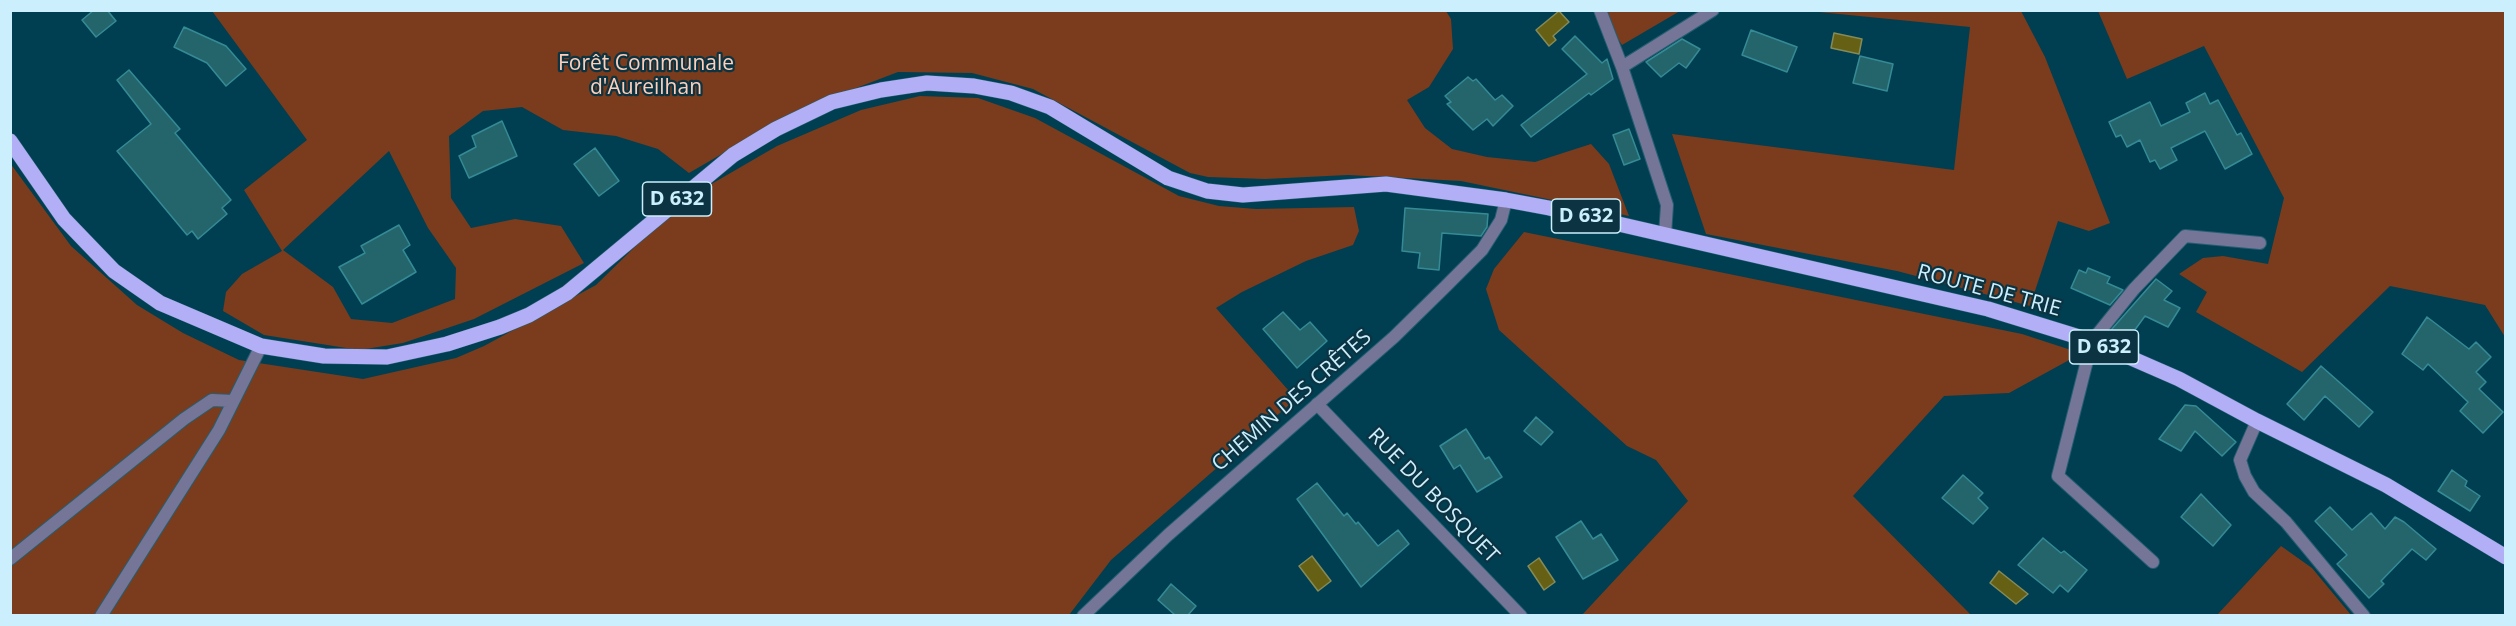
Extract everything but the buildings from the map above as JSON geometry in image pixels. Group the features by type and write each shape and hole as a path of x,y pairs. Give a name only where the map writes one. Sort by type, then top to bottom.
{"main road":[{"name":"D 632","path":"10,141 64,219 114,271 160,303 261,346 324,356 387,357 447,344 530,315 567,293 733,154 767,134 832,102 881,90 916,85 974,86 1011,93 1050,107 1168,178 1208,191 1243,195 1386,184 1506,200 1665,235"},
{"name":"ROUTE DE TRIE","path":"1665,235 1988,309 2091,341 2179,379 2257,422 2386,485 2505,557"}],"street":[{"path":"1600,10 1622,67 1667,205 1665,235"},
{"path":"1622,67 1713,10"},
{"name":"CHEMIN DES CRÊTES","path":"1083,615 1168,535 1394,337 1482,250 1501,220 1506,200"},
{"path":"2153,562 2058,476 2091,341 2134,289 2185,236 2260,243"},
{"path":"101,615 207,450 261,346"},
{"path":"10,559 184,418 212,400 233,402"},
{"name":"RUE DU BOSQUET","path":"1317,404 1521,615"},
{"path":"2257,422 2240,460 2245,476 2254,492 2286,522 2364,615"}],"green space":[{"name":"Forêt Communale d'Aureilhan","path":"212,11 1446,11 1451,19 1453,49 1429,87 1407,100 1425,128 1452,149 1487,157 1535,162 1591,144 1609,164 1629,216 1461,181 1348,175 1265,179 1208,177 1190,173 1033,89 972,73 898,72 796,111 689,173 658,149 616,136 563,130 522,107 483,111 449,136 451,198 471,228 515,219 561,226 584,263 474,319 403,343 359,350 264,335 223,311 226,292 242,274 282,251 244,190 307,140","holes":["389,151 428,228 456,268 455,299 392,323 351,319 333,287 283,250"]},
{"path":"1600,11 1680,11 1622,45"},
{"path":"1809,11 2021,11 2045,57 2110,223 2089,231 2058,221 2030,306 1897,271 1706,234 1672,134 1954,170 1970,27"},
{"path":"2098,11 2505,11 2505,337 2485,305 2390,286 2302,372 2196,312 2207,292 2179,274 2203,258 2223,256 2268,264 2284,198 2204,46 2127,79"},
{"path":"920,96 978,98 1035,118 1179,196 1219,206 1256,209 1354,207 1359,231 1353,245 1306,261 1242,292 1216,308 1296,399 1111,560 1069,615 11,615 10,163 71,246 137,305 183,333 239,360 363,379 456,358 484,346 596,285 649,233 708,186 777,146 861,110"},
{"path":"1524,232 2022,334 2071,350 2071,359 2009,393 1944,396 1853,496 1971,615 1582,615 1688,501 1656,460 1627,446 1499,330 1486,289 1494,269"},
{"path":"2281,546 2312,568 2351,615 2217,615"}],"shaded area":[{"path":"1559,11 1569,22 1553,36 1556,40 1549,46 1536,30"},
{"path":"1834,33 1862,39 1859,54 1831,48"},
{"path":"1312,556 1331,581 1318,591 1299,566"},
{"path":"1539,558 1555,582 1544,590 1528,566"},
{"path":"1999,571 2028,594 2016,604 1990,583"}]}
